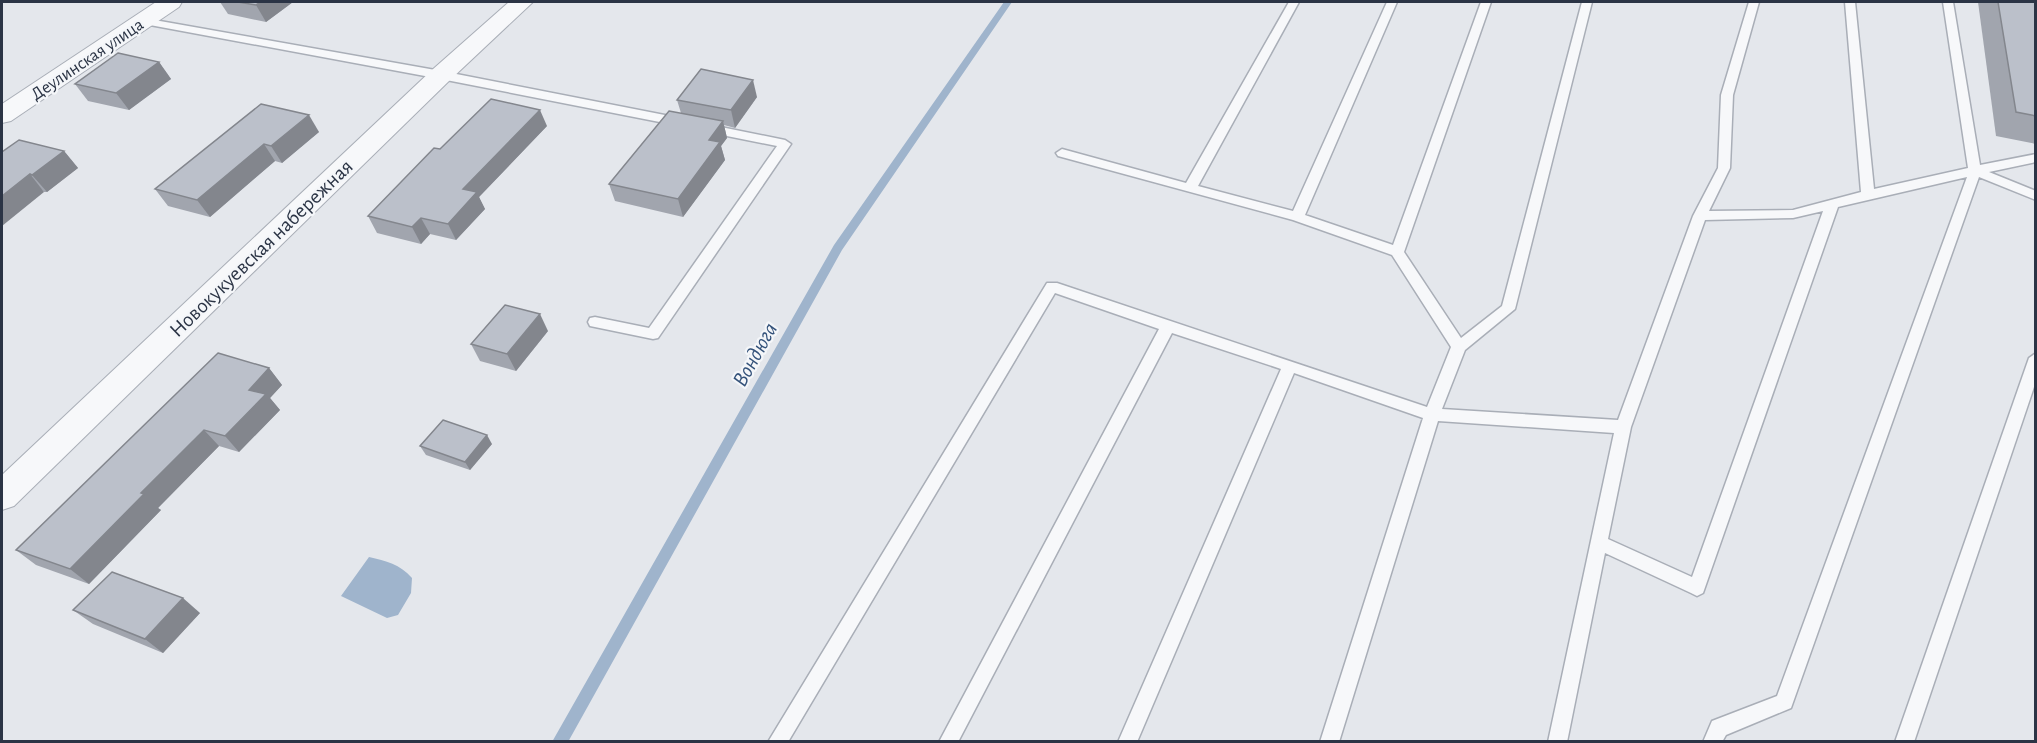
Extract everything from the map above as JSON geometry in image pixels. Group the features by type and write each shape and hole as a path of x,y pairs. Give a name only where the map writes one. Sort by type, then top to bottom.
{"street":[{"name":"Деулинская улица","path":"2,116 171,2"},
{"name":"Новокукуевская набережная","path":"2,496 441,75 522,2"}],"lane":[{"path":"1190,188 1294,2"},
{"path":"1297,217 1392,2"},
{"path":"1397,252 1486,2"},
{"path":"1329,741 1432,415 1459,347 1508,309 1587,2"},
{"path":"1557,741 1623,427 1700,216 1724,168 1727,95 1754,2"},
{"path":"1850,2 1868,196"},
{"path":"1712,741 1719,728 1784,702 1975,171 1948,2"},
{"path":"143,21 441,75 785,144 653,334 595,322"},
{"path":"1062,153 1297,217 1397,252 1459,347"},
{"path":"1700,216 1793,214 2036,158"},
{"path":"1975,171 2036,196"},
{"path":"1598,542 1697,588 1832,205"},
{"path":"777,741 1052,287 1432,415 1623,427"},
{"path":"948,741 1167,326"},
{"path":"1904,741 2036,358"},
{"path":"1127,741 1290,366"}],"water":[{"path":"369,557 398,566 412,578 411,593 398,615 387,618 341,596"}],"building":[{"path":"238,2 261,2 256,5"},
{"path":"1998,2 2036,2 2036,116 2016,112"},
{"path":"118,53 159,62 116,93 75,84"},
{"path":"701,69 753,80 731,110 677,100"},
{"path":"491,99 540,110 463,189 477,192 448,224 421,218 412,227 368,216 434,148 440,149"},
{"path":"261,104 309,115 271,146 264,144 197,200 155,189"},
{"path":"669,111 723,121 709,140 720,142 678,199 609,184"},
{"path":"19,140 64,151 2,196 2,152"},
{"path":"505,305 540,314 507,354 471,344"},
{"path":"218,353 269,368 249,390 266,394 225,436 204,430 70,569 16,550"},
{"path":"443,420 487,435 465,462 420,446"},
{"path":"112,572 183,598 145,639 73,610"}],"waterway":[{"name":"Вондюга","path":"559,742 838,248 1008,2"}]}
